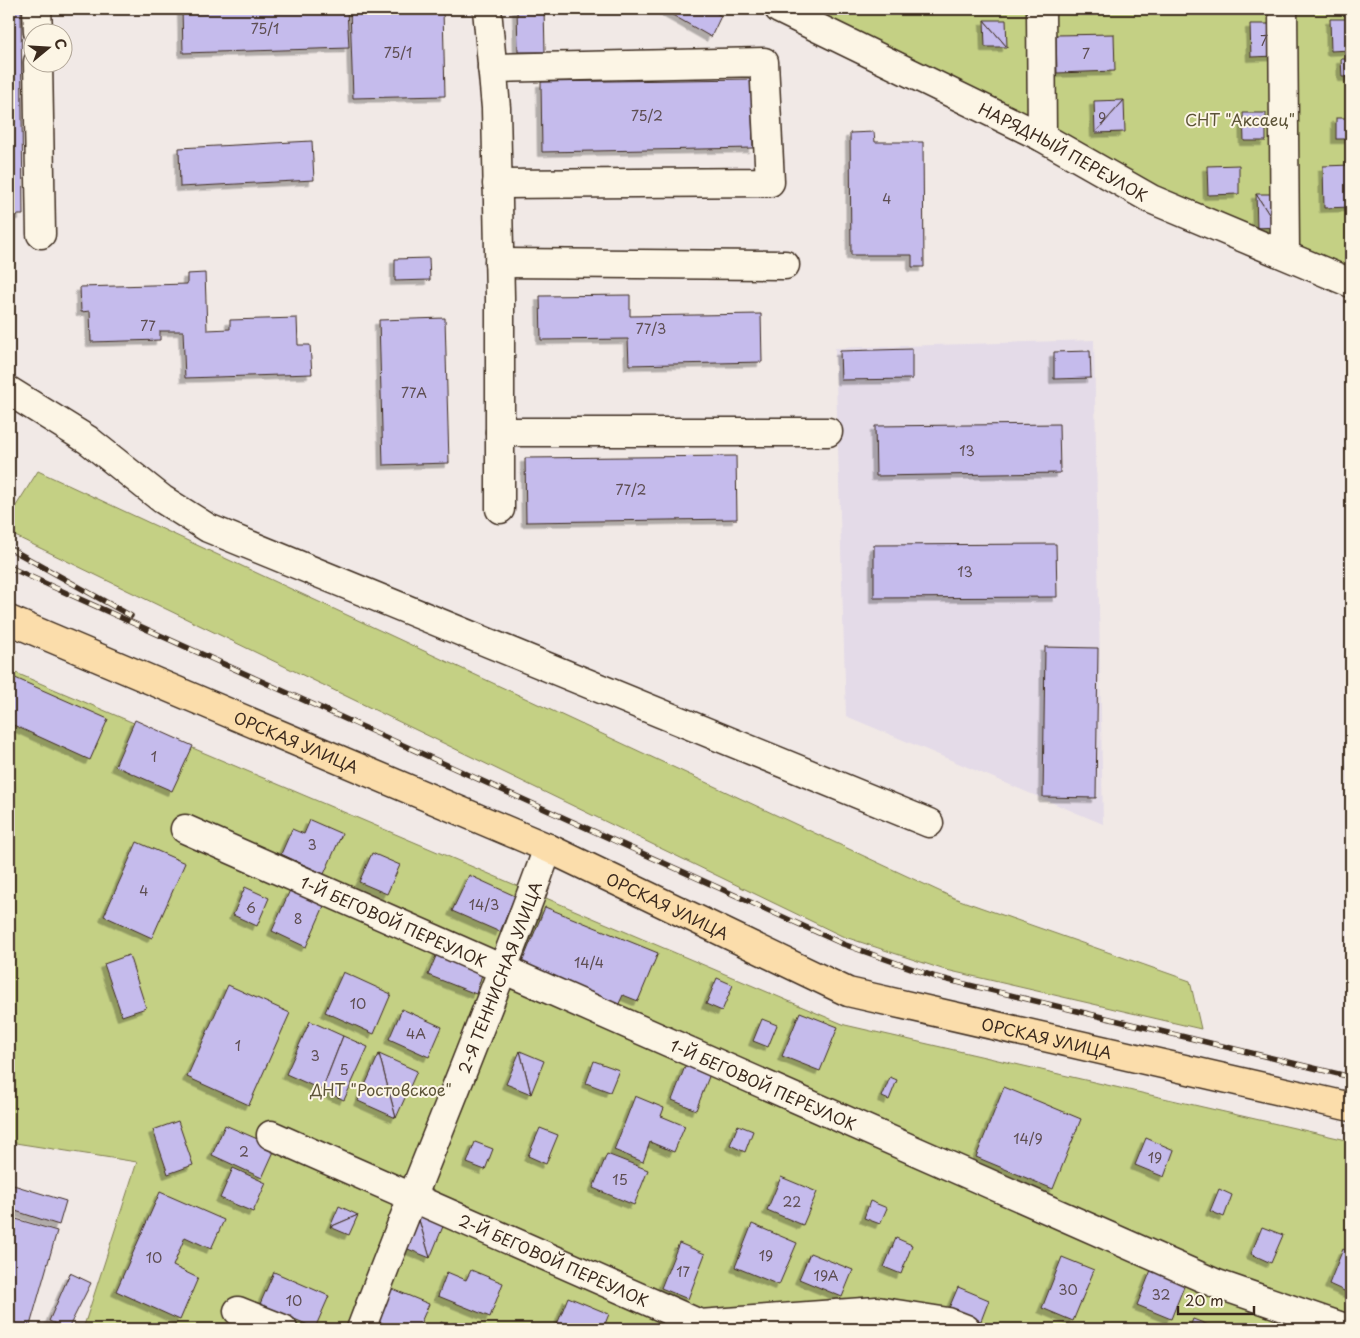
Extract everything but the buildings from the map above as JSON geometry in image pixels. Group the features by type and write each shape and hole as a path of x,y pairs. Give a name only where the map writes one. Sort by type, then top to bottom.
{"main road":[{"name":"ОРСКАЯ УЛИЦА","path":"9,620 548,848 848,992 1351,1108"}],"street":[{"path":"37,9 38,22"},
{"path":"487,9 498,184 500,509"},
{"name":"НАРЯДНЫЙ ПЕРЕУЛОК","path":"779,9 1042,137 1152,199 1285,253 1351,283"},
{"path":"1041,9 1042,137"},
{"path":"1283,9 1285,253"},
{"path":"492,68 764,62 770,182 498,184"},
{"path":"38,72 41,234"},
{"path":"499,263 785,265"},
{"path":"9,391 88,440 162,499 208,528 929,822"},
{"path":"500,432 828,432"},
{"name":"1-Й БЕГОВОЙ ПЕРЕУЛОК","path":"184,828 1217,1284 1348,1329"},
{"name":"2-Я ТЕННИСНАЯ УЛИЦА","path":"361,1329 411,1196 504,970 548,848"},
{"name":"2-Й БЕГОВОЙ ПЕРЕУЛОК","path":"271,1135 700,1324 874,1320 948,1322 966,1329"},
{"path":"238,1311 283,1329"}],"shaded area":[{"path":"1094,340 1103,824 846,716 835,348"}],"green space":[{"name":"СНТ \"Аксаец\"","path":"792,9 1351,9 1351,290"},
{"path":"38,471 954,898 1190,981 1201,1029 942,969 842,936 9,533 9,517"},
{"name":"ДНТ \"Ростовское\"","path":"9,670 845,1025 1351,1141 1351,1329 83,1329 137,1162 9,1142"}],"railway":[{"path":"9,548 131,616"},
{"path":"9,567 843,944 936,977 1351,1077"}]}
